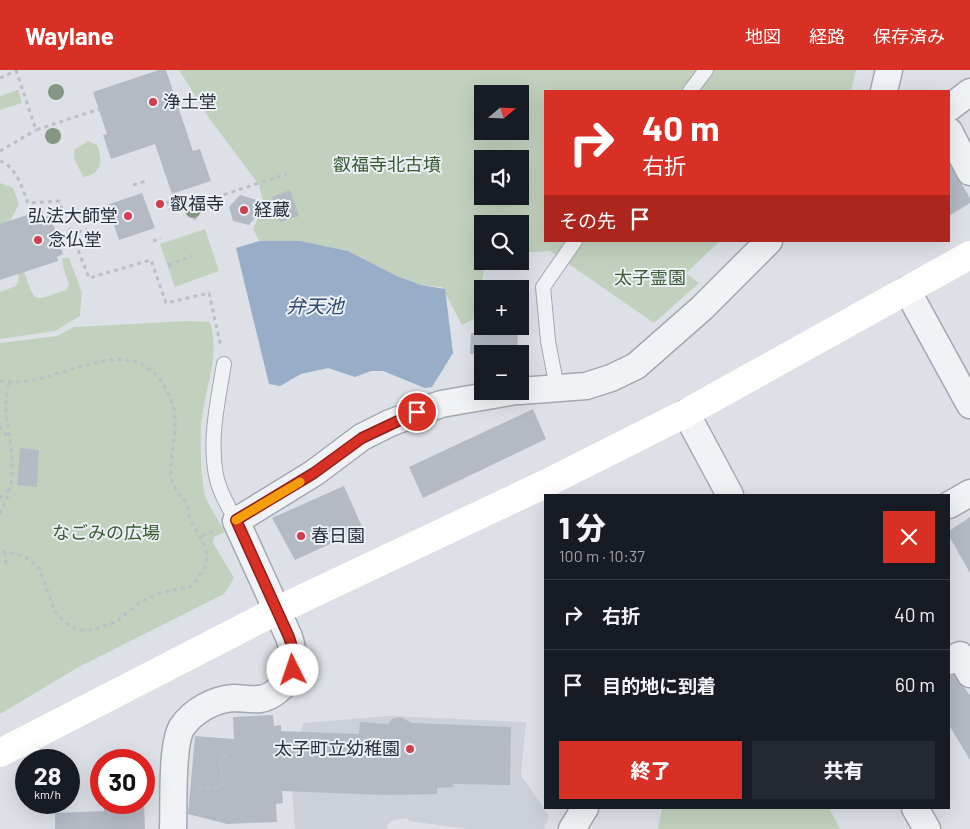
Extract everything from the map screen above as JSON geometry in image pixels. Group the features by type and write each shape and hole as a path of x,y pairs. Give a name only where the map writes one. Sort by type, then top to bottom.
{"street":[{"path":"884,90 890,70"},
{"path":"950,107 970,92"},
{"path":"950,133 970,172"},
{"path":"529,390 586,386 611,378 636,366 702,308 768,242"},
{"path":"0,753 278,610 545,484 686,412 970,254"},
{"path":"907,290 970,405"},
{"path":"173,829 177,738 193,714 222,700 261,699 271,696 285,684 293,670 294,653 278,610 236,520 314,473 362,438 390,423 441,404 474,398"},
{"path":"686,412 729,494"},
{"path":"950,504 970,493"},
{"path":"950,660 960,655 970,674"},
{"path":"572,829 584,809"},
{"path":"916,809 927,829"}],"lane":[{"path":"691,90 706,70"},
{"path":"557,388 548,341 543,287 574,242"},
{"path":"224,364 214,437 216,475 221,491 236,520"}],"path":[{"path":"0,78 17,70 36,130"},
{"path":"0,151 36,130 99,109"},
{"path":"0,160 7,163 16,176 28,203 59,201 89,278 151,260 166,303 209,293 224,364"},
{"path":"201,202 287,174"},
{"path":"133,185 146,181"},
{"path":"167,201 171,210"},
{"path":"193,219 199,217"},
{"path":"78,232 87,228"},
{"path":"153,241 161,238"},
{"path":"168,265 192,256"},
{"path":"0,386 1,381 15,383 52,376 83,364 110,360 124,359 142,364 152,370 173,405 175,417 170,478 187,505 190,520 202,536 206,558 205,566 192,586 160,593 140,602 116,622 92,630 79,630 67,624 55,612 39,568 24,556 2,551 6,564"},
{"path":"0,514 9,488 14,459 6,413 9,382"},
{"path":"0,426 10,442"},
{"path":"0,498 9,488"},
{"path":"175,787 222,787 221,756 230,756"}],"shaded area":[{"name":"太子町立幼稚園","path":"390,716 526,722 521,775 549,816 544,829 467,829 409,821 408,818 394,820 389,823 386,829 295,829 291,774 303,723"}],"green space":[{"name":"叡福寺北古墳","path":"179,70 856,70 851,90 544,90 544,242 719,242 686,273 699,283 654,323 550,251 529,252 529,215 474,215 474,270 484,270 482,280 474,280 474,319 462,325 442,287 421,285 397,276 348,251 300,241 259,241 253,229 264,206 259,185 209,118"},
{"path":"18,90 22,103 0,110 0,96"},
{"path":"88,141 97,145 100,161 94,173 83,177 74,158 74,150"},
{"path":"0,183 13,188 19,204 9,223 9,229 31,291 35,297 42,298 66,290 69,286 63,258 69,258 82,293 80,316 55,331 0,339 0,292 16,286 18,272 14,256 0,227"},
{"path":"205,229 219,271 175,287 160,244"},
{"name":"なごみの広場","path":"187,321 210,322 213,335 213,361 201,425 202,473 206,498 225,532 214,537 213,543 234,578 224,594 77,668 0,714 0,343 57,336 74,327"},
{"path":"662,809 830,809 840,829 658,829"}],"water":[{"name":"弁天池","path":"259,241 300,241 348,251 397,276 421,285 445,289 453,353 432,387 425,388 383,371 371,371 355,377 328,368 301,374 280,386 269,384 236,248"}],"building":[{"path":"159,70 166,70 193,151 200,149 211,181 172,194 155,144 111,159 103,135 107,134 93,92"},
{"path":"950,165 970,198 970,203 950,215"},
{"path":"290,190 299,216 280,222 272,197"},
{"name":"弘法大師堂","path":"142,193 155,228 119,240 107,205"},
{"name":"経蔵","path":"240,195 267,203 249,225 233,221 229,207"},
{"name":"念仏堂","path":"42,210 45,217 50,215 63,254 57,257 58,261 0,280 0,224"},
{"path":"471,333 474,333 474,335 518,335 517,345 474,345 474,354 470,354"},
{"path":"533,409 546,439 423,498 409,467"},
{"path":"20,448 39,450 37,487 17,485"},
{"path":"344,486 363,529 295,560 272,518"},
{"path":"970,517 970,573 950,538 950,530"},
{"path":"954,675 970,695 970,760 950,727 950,676"},
{"path":"273,715 274,726 281,725 281,731 359,734 360,722 388,724 392,719 400,717 412,723 511,727 510,785 453,784 454,787 437,788 437,794 385,795 282,791 283,803 276,804 277,822 227,824 188,814 195,736 234,739 233,717"},
{"path":"80,812 90,812 90,814 144,814 145,829 55,829 55,814 80,814"}],"slow traffic":[{"path":"236,520 300,482"}],"place":[{"name":"浄土堂","path":"153,102"},
{"name":"叡福寺","path":"160,204"},
{"name":"経蔵","path":"244,210"},
{"name":"弘法大師堂","path":"128,216"},
{"name":"念仏堂","path":"38,240"},
{"name":"春日園","path":"301,536"},
{"name":"太子町立幼稚園","path":"410,749"}],"route":[{"path":"293,670 294,653 289,637 236,520 314,473 362,438 390,423 417,412"}],"park label":[{"name":"太子霊園","path":"650,278"}]}
